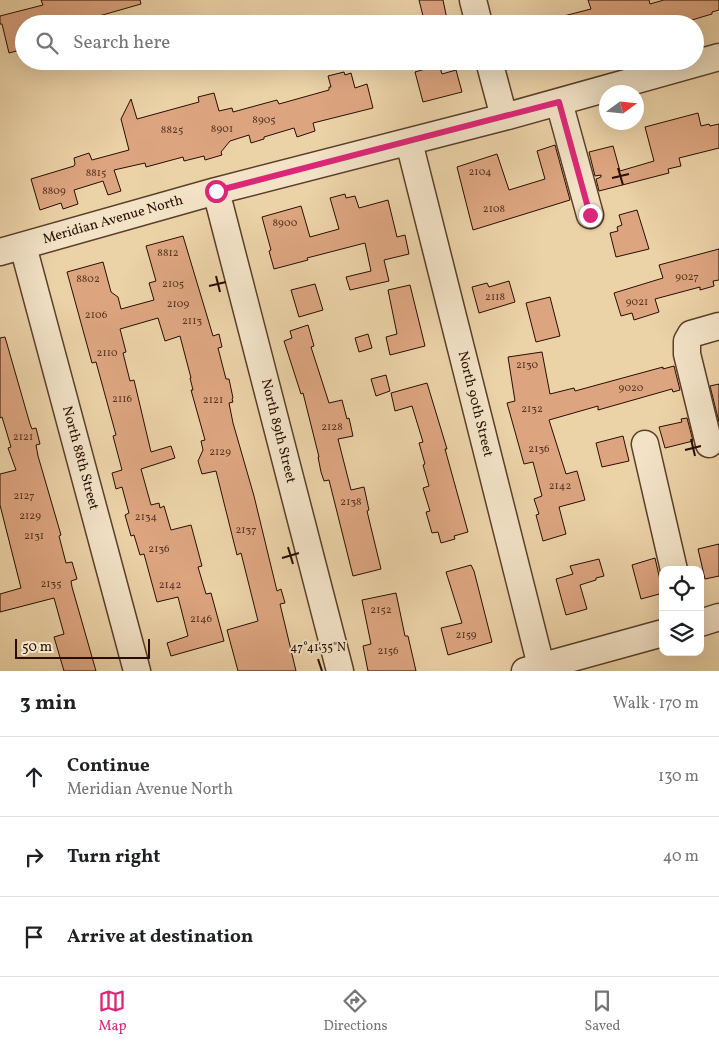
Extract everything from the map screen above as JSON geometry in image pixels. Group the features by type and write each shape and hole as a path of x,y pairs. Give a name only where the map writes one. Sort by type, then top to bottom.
{"street":[{"path":"473,0 477,15"},
{"name":"Meridian Avenue North","path":"704,61 719,57"},
{"path":"491,70 504,118"},
{"name":"Meridian Avenue North","path":"11,249 216,191 504,118 673,70"},
{"path":"559,102 590,215"},
{"name":"North 90th Street","path":"409,142 529,670"},
{"name":"North 89th Street","path":"216,191 340,671"},
{"name":"North 88th Street","path":"11,249 137,671"},
{"path":"709,444 687,354 687,341 691,334 719,326"},
{"path":"645,444 673,566"},
{"path":"704,622 719,617"},
{"path":"529,670 659,634"}],"building":[{"path":"41,0 140,0 141,4 102,15 15,15 15,51 9,53 2,24 0,24 0,16 43,5"},
{"path":"419,0 443,0 446,15 423,15"},
{"path":"588,0 649,0 650,4 664,0 719,0 719,10 704,16 568,15 591,9"},
{"path":"441,70 442,74 456,70 462,92 423,102 415,72"},
{"path":"344,72 345,75 351,73 355,88 367,84 373,108 313,123 315,131 297,137 294,128 251,143 249,135 230,141 221,152 222,155 205,160 204,156 184,161 183,157 146,167 145,163 114,170 121,191 108,195 103,181 74,190 78,204 63,209 61,203 40,210 31,179 74,166 74,158 89,153 92,160 129,150 121,119 131,99 137,119 199,102 198,97 214,93 219,111 232,108 233,112 277,100 279,104 329,90 329,87 331,87 328,76"},
{"path":"698,113 701,126 719,124 719,148 679,158 681,166 668,169 669,173 599,191 596,179 601,177 601,175 595,176 589,152 613,146 620,171 654,161 645,127"},
{"path":"555,145 570,200 473,230 457,167 497,154 509,190 545,179 537,151"},
{"path":"345,194 346,198 355,196 359,208 388,200 397,237 405,235 409,254 384,260 389,281 350,290 346,277 371,271 365,243 307,258 308,260 274,269 262,217 301,206 310,237 339,229 330,198"},
{"path":"637,210 649,249 616,257 610,233 618,231 617,227 622,225 619,215"},
{"path":"183,236 213,336 219,334 222,347 218,348 226,379 229,379 233,398 233,402 229,403 233,423 254,496 277,591 281,589 285,603 280,604 296,671 238,671 227,630 258,621 241,553 237,555 216,471 202,474 198,461 203,450 201,441 205,440 191,390 193,390 191,378 180,336 165,341 158,318 120,329 126,352 123,353 130,381 134,380 151,452 171,446 175,458 141,469 151,505 159,503 160,508 164,506 171,530 191,525 202,566 198,567 206,594 211,593 224,641 171,656 167,643 188,636 178,597 157,602 144,554 140,555 134,535 131,536 125,515 129,513 122,487 116,489 112,473 122,470 113,436 116,435 96,362 92,363 67,272 103,262 111,292 118,297 121,309 154,300 149,283 156,281 146,246"},
{"path":"719,249 719,280 713,281 714,286 700,290 700,287 655,299 659,312 634,320 632,313 621,316 614,293 663,278 659,265"},
{"path":"509,281 515,302 479,313 472,287 487,283 489,287"},
{"path":"315,284 323,310 299,317 291,290"},
{"path":"410,285 425,346 390,355 386,337 397,334 388,290"},
{"path":"550,297 560,336 536,342 526,303"},
{"path":"308,325 314,346 311,347 329,403 342,400 347,419 349,418 353,436 338,439 351,490 364,487 369,510 367,511 381,569 353,576 329,480 324,481 321,472 303,393 301,394 284,341 292,338 290,331"},
{"path":"368,334 372,348 359,352 355,338"},
{"path":"5,337 30,424 32,429 36,428 40,444 36,445 38,456 61,535 59,536 66,563 72,562 77,579 71,581 72,587 96,671 64,671 54,637 64,634 54,598 0,612 0,594 21,588 0,505 0,474 16,470 8,448 11,447 2,417 0,418 0,338"},
{"path":"542,352 550,394 574,388 575,391 663,367 663,369 674,366 680,390 673,392 672,389 598,410 598,406 549,420 566,474 577,471 585,500 559,507 566,534 543,541 536,515 539,514 534,499 542,496 533,462 524,464 507,403 515,401 508,357"},
{"path":"386,375 390,391 376,396 371,379"},
{"path":"427,383 447,449 445,449 468,532 454,536 455,539 441,543 438,532 432,533 426,512 430,511 423,488 429,486 419,443 423,442 412,406 395,411 391,393"},
{"path":"719,384 719,422 710,386"},
{"path":"687,418 693,441 665,448 659,427 682,422 681,419"},
{"path":"623,436 629,461 602,467 596,443"},
{"path":"719,544 719,576 705,579 704,566 702,566 698,549"},
{"path":"655,558 659,576 659,594 641,599 632,565"},
{"path":"599,559 604,576 580,585 587,609 566,615 556,579 573,574 570,566"},
{"path":"471,565 492,642 448,655 441,628 462,623 446,572"},
{"path":"396,593 405,636 408,636 416,671 368,671 363,646 371,644 362,600"}],"route":[{"path":"216,191 504,118 559,102 590,215"}]}
